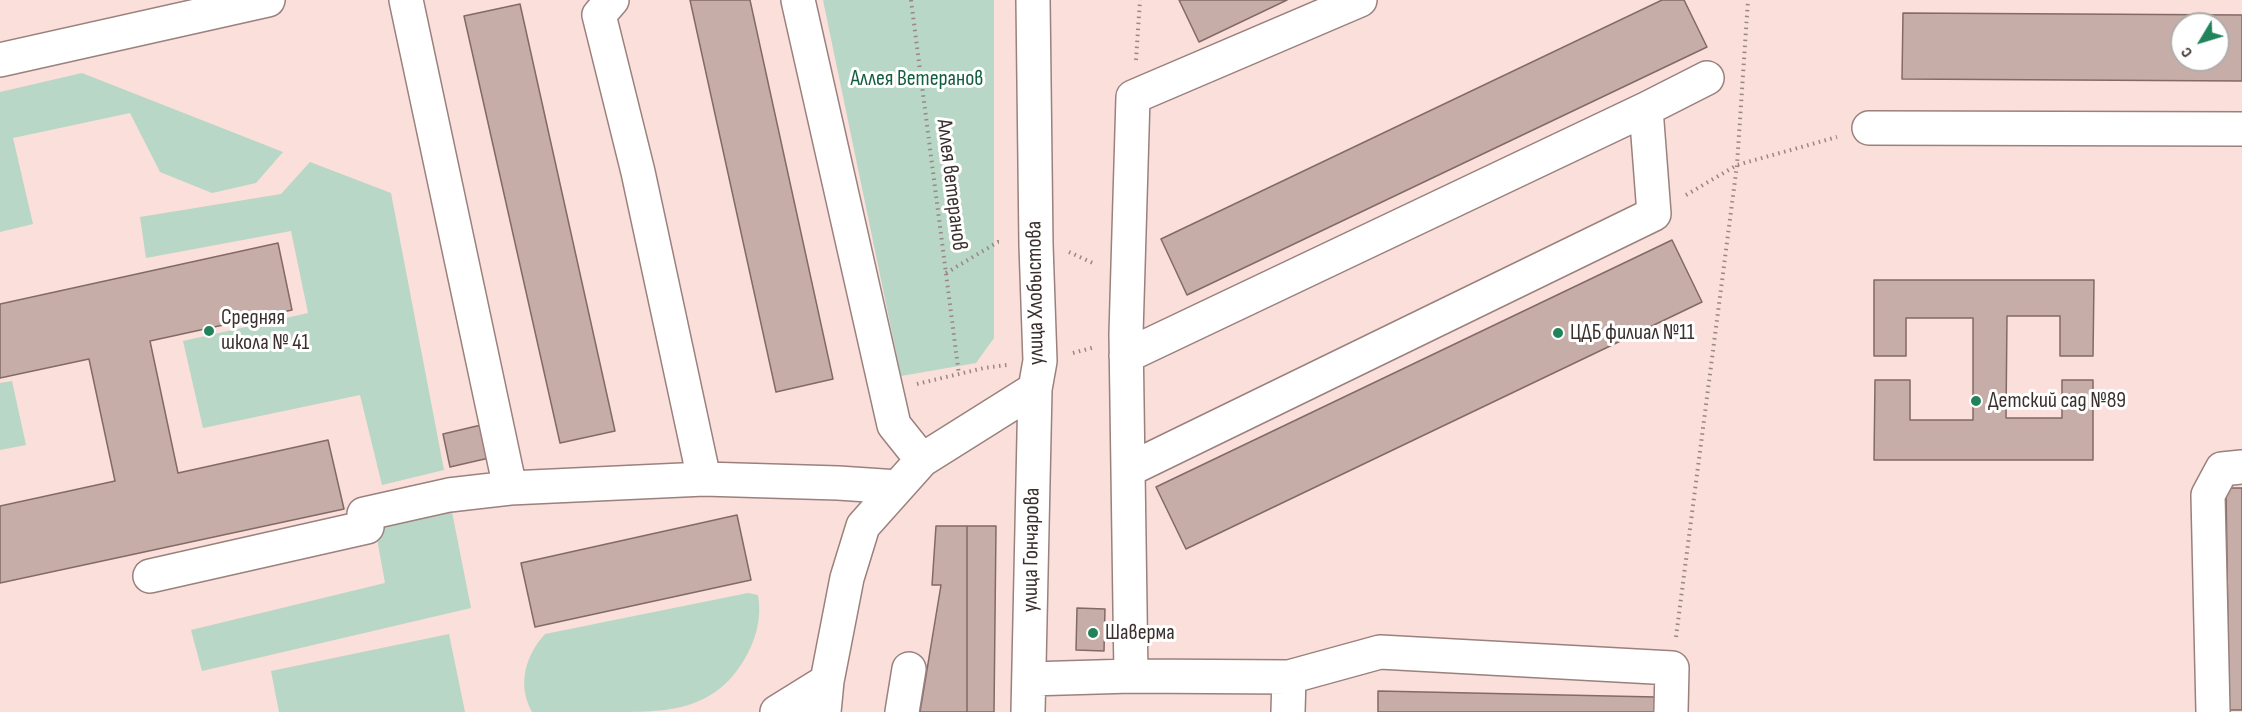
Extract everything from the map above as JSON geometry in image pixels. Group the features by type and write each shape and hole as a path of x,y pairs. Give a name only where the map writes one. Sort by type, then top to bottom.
{"street":[{"path":"0,60 268,0"},
{"path":"406,0 510,488"},
{"path":"612,0 599,15 638,172 704,479"},
{"path":"798,0 894,425 922,460"},
{"name":"улица Хлобыстова","path":"825,697 847,578 863,526 922,460 1035,389 1040,361 1033,0"},
{"path":"1131,676 1126,356 1133,97 1360,0"},
{"path":"1126,356 1707,78"},
{"path":"1128,470 1654,214 1646,109"},
{"path":"1869,128 2242,129"},
{"name":"улица Гончарова","path":"1028,712 1035,389"},
{"path":"2213,712 2208,495 2222,469 2242,467"},
{"path":"150,576 367,527 364,514 448,495 510,488 704,479 898,487"},
{"path":"1029,679 1131,676 1289,676 1380,652 1672,668 1671,712"},
{"path":"902,712 909,669"},
{"path":"1288,712 1289,676"},
{"path":"777,712 825,697"}],"path":[{"name":"Аллея ветеранов","path":"887,391 959,375 911,0"},
{"path":"1133,97 1140,0"},
{"path":"1672,668 1737,165 1748,0"},
{"path":"1654,214 1737,165 1869,128"},
{"path":"946,273 998,242"}],"green space":[{"name":"Аллея Ветеранов","path":"823,0 994,0 994,338 976,363 901,376"},
{"path":"82,73 283,152 256,183 212,193 160,172 130,113 13,138 33,224 0,232 0,92"},
{"path":"310,162 391,193 444,470 382,485 360,395 203,428 183,341 308,313 291,231 146,258 140,217 281,194"},
{"path":"12,381 26,445 0,450 0,383"},
{"path":"451,507 471,608 202,671 191,630 385,583 374,522"},
{"path":"748,593 758,595 759,604 757,629 752,645 732,677 718,690 703,699 686,706 651,711 532,712 525,692 525,671 532,652 545,634"},
{"path":"449,634 465,712 279,712 271,671"}],"building":[{"path":"690,0 750,0 833,379 776,392"},
{"path":"1179,0 1287,0 1199,42"},
{"path":"1662,0 1684,0 1707,47 1187,295 1161,239"},
{"path":"520,4 615,431 560,443 464,16"},
{"path":"1903,13 2170,15 2170,72 2230,72 2230,15 2242,15 2242,81 1902,79"},
{"path":"1672,240 1702,302 1186,549 1156,487"},
{"path":"278,243 292,310 150,341 178,473 328,440 344,509 0,583 0,506 115,481 89,359 0,378 0,304"},
{"path":"1874,280 2094,280 2093,356 2060,356 2060,316 2007,316 2006,418 2062,418 2062,380 2093,380 2093,460 1874,460 1875,380 1910,380 1910,420 1973,420 1973,318 1906,318 1906,356 1874,356"},
{"path":"481,425 489,458 450,467 443,434"},
{"path":"2226,488 2242,488 2242,710 2229,710"},
{"path":"737,515 751,580 535,627 521,563"},
{"path":"936,526 967,526 967,712 920,712 941,585 932,585"},
{"path":"967,526 996,526 994,712 967,712"},
{"path":"1077,608 1105,609 1104,651 1076,650"},
{"path":"1378,691 1656,697 1656,712 1378,712"}],"place":[{"name":"Средняя школа № 41","path":"209,331"},
{"name":"ЦДБ филиал №11","path":"1558,333"},
{"name":"Детский сад №89","path":"1976,401"},
{"name":"Шаверма","path":"1093,633"}]}
